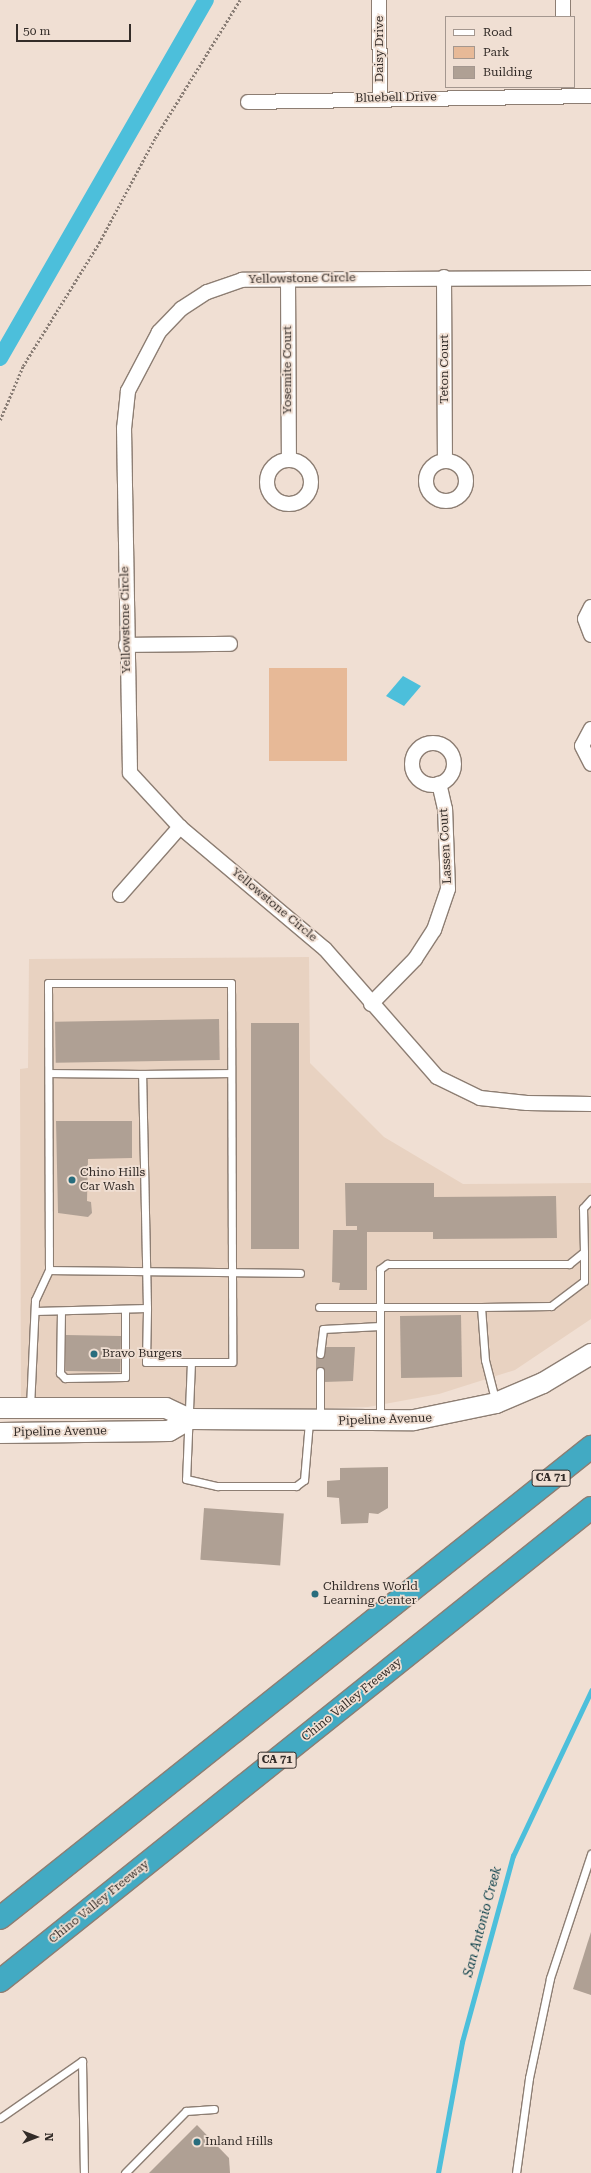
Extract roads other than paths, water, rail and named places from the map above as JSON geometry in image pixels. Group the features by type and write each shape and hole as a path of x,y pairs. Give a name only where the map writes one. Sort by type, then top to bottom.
{"highway":[{"name":"CA 71","path":"0,1918 591,1447"},
{"name":"Chino Valley Freeway","path":"0,1981 553,1540 591,1508"}],"main road":[{"name":"Pipeline Avenue","path":"0,1408 166,1408 190,1419 314,1422 380,1422 439,1418 496,1403 543,1383 591,1354"},
{"name":"Pipeline Avenue","path":"0,1433 169,1430 190,1419"}],"street":[{"name":"Daisy Drive","path":"379,0 380,98"},
{"path":"563,0 563,16"},
{"name":"Bluebell Drive","path":"248,102 564,92 591,96"},
{"name":"Yellowstone Circle","path":"591,278 444,277 242,280 208,292 182,309 159,332 137,368 128,391 124,428 126,645 130,773 180,827 325,949 371,1004 437,1077 480,1098 527,1103 591,1104"},
{"name":"Teton Court","path":"444,277 445,461"},
{"name":"Yosemite Court","path":"288,279 288,460"},
{"path":"591,607 585,619 591,635"},
{"path":"126,645 230,644"},
{"path":"591,728 582,746 591,764"},
{"name":"Lassen Court","path":"371,1004 415,959 434,930 448,889 445,809 439,784"},
{"path":"120,896 180,827"}],"lane":[{"path":"30,1408 35,1300 50,1270 48,983 231,982 232,1362 146,1362 147,1272 142,1074"},
{"path":"49,1073 231,1073"},
{"path":"319,1307 551,1306 584,1281 583,1208 591,1199"},
{"path":"380,1422 380,1269 387,1264 569,1264 584,1252"},
{"path":"50,1270 300,1273"},
{"path":"481,1307 485,1360 496,1403"},
{"path":"35,1311 147,1308"},
{"path":"61,1311 60,1373 65,1378 125,1377 125,1309"},
{"path":"320,1354 323,1329 380,1326"},
{"path":"191,1362 190,1419 186,1479 217,1486 271,1488 296,1486 304,1480 314,1422 320,1371"},
{"path":"516,2173 529,2078 550,1978 591,1854"},
{"path":"0,2118 82,2061 84,2173"},
{"path":"125,2173 186,2111 214,2109"}],"water":[{"path":"403,676 421,686 404,706 386,696"}],"waterway":[{"path":"0,358 206,0"},
{"name":"San Antonio Creek","path":"438,2173 462,2042 513,1856 591,1691"}],"place":[{"name":"Chino Hills Car Wash","path":"72,1180"},
{"name":"Bravo Burgers","path":"94,1354"},
{"name":"Childrens World Learning Center","path":"315,1594"},
{"name":"Inland Hills","path":"197,2142"}]}
